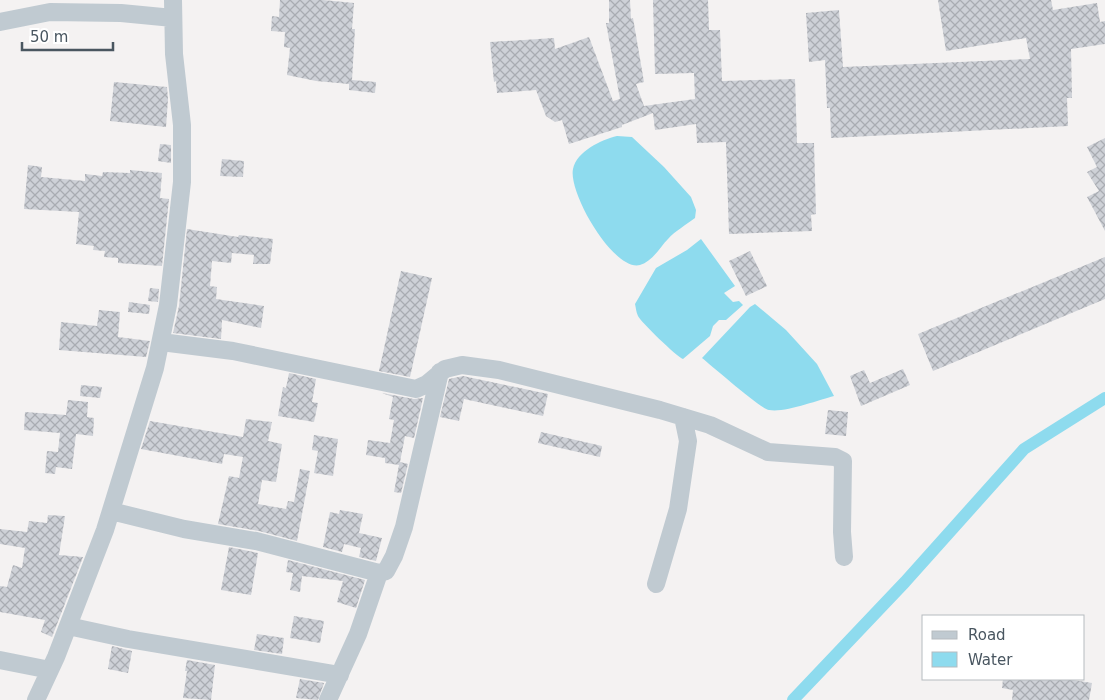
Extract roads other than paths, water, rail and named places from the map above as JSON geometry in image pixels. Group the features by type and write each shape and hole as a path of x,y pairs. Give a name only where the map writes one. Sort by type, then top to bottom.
{"street":[{"path":"36,700 68,626 111,512 155,368 161,342 168,305 182,182 182,126 173,0"},
{"path":"0,22 50,12 173,18"},
{"path":"161,342 233,351 416,389 427,384 440,372 462,365 499,370 620,399 710,425 768,452 835,457 842,461 844,557"},
{"path":"111,512 256,541 379,573 386,571 394,556 404,527 440,372"},
{"path":"656,584 678,508 688,441 683,417"},
{"path":"328,700 358,634 379,573"},
{"path":"68,626 128,639 340,675"},
{"path":"0,660 50,670"}],"water":[{"path":"617,136 632,137 664,167 691,197 696,210 695,218 671,236 649,260 640,265 629,264 606,244 585,212 573,180 575,163 584,152 597,143"},
{"path":"701,239 735,286 724,293 733,302 739,301 743,305 726,320 719,320 713,326 710,336 683,359 640,319 635,304 656,268 687,250"},
{"path":"755,304 786,330 817,364 834,396 784,410 769,410 747,395 702,358"}],"waterway":[{"path":"793,700 905,582 1024,449 1105,398"}]}
